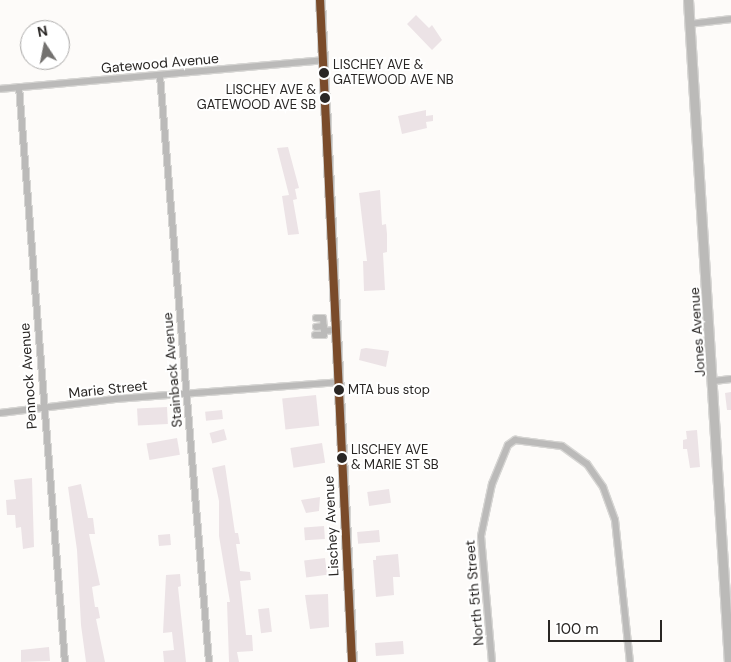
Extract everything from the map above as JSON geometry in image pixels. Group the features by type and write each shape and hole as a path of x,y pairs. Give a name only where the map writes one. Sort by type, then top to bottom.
{"street":[{"name":"Lischey Avenue","path":"320,0 352,662"},
{"name":"Jones Avenue","path":"688,0 714,381 729,662"},
{"path":"689,24 731,19"},
{"name":"Gatewood Avenue","path":"0,89 322,60"},
{"name":"Stainback Avenue","path":"160,76 209,662"},
{"name":"Pennock Avenue","path":"19,87 43,408 65,662"},
{"path":"315,335 324,335 323,318 316,318"},
{"path":"316,327 336,330"},
{"path":"714,381 731,379"},
{"name":"Marie Street","path":"0,413 187,394 339,382"},
{"name":"North 5th Street","path":"492,662 481,536 492,484 508,445 515,440 562,446 586,464 603,487 615,520 630,662"}],"building":[{"path":"416,15 429,28 432,25 442,40 432,50 407,24"},
{"path":"426,110 426,116 433,115 433,121 426,122 427,128 402,134 398,116"},
{"path":"288,147 299,188 295,189 297,199 293,200 299,234 288,235 282,196 289,195 277,148"},
{"path":"380,190 382,225 386,224 387,234 387,252 383,253 385,290 364,291 363,261 367,261 359,193"},
{"path":"361,349 389,351 386,367 359,360"},
{"path":"731,392 731,410 727,410 725,393"},
{"path":"316,395 319,426 285,429 282,399"},
{"path":"167,407 168,424 138,426 137,409"},
{"path":"222,410 223,419 206,421 205,412"},
{"path":"224,429 227,440 212,444 210,433"},
{"path":"697,430 700,467 690,468 687,449 683,449 683,440 687,439 686,431"},
{"path":"177,438 180,455 149,460 146,443"},
{"path":"322,443 325,463 294,468 290,448"},
{"path":"225,465 235,533 238,533 240,544 236,544 240,571 250,572 251,580 240,581 246,635 252,635 253,651 237,652 239,662 229,662 227,602 230,602 219,536 219,501 212,468"},
{"path":"32,478 34,547 23,549 21,527 16,528 15,515 7,515 6,500 16,499 14,480"},
{"path":"81,484 88,518 93,518 95,534 89,534 100,585 92,587 95,607 98,607 100,618 96,619 105,662 86,662 81,625 77,550 68,487"},
{"path":"389,489 391,503 369,506 367,492"},
{"path":"320,497 319,511 306,513 301,500"},
{"path":"324,526 325,539 305,540 304,527"},
{"path":"379,530 380,542 358,544 357,532"},
{"path":"170,534 171,545 159,546 158,535"},
{"path":"398,554 400,577 393,577 394,595 376,597 373,560 376,560 376,556"},
{"path":"325,558 327,575 306,577 304,561"},
{"path":"180,574 181,586 178,587 186,662 164,662 163,651 174,650 172,632 163,633 166,575"},
{"path":"328,594 329,627 310,629 305,595"},
{"path":"269,608 272,632 261,633 258,609"},
{"path":"403,641 404,654 376,656 375,643"},
{"path":"49,647 50,661 21,662 21,650"}],"transit line":[{"path":"320,0 352,662"}],"place":[{"name":"LISCHEY AVE & GATEWOOD AVE NB","path":"324,73"},
{"name":"LISCHEY AVE & GATEWOOD AVE SB","path":"325,98"},
{"name":"MTA bus stop","path":"339,390"},
{"name":"LISCHEY AVE & MARIE ST SB","path":"342,458"}]}
